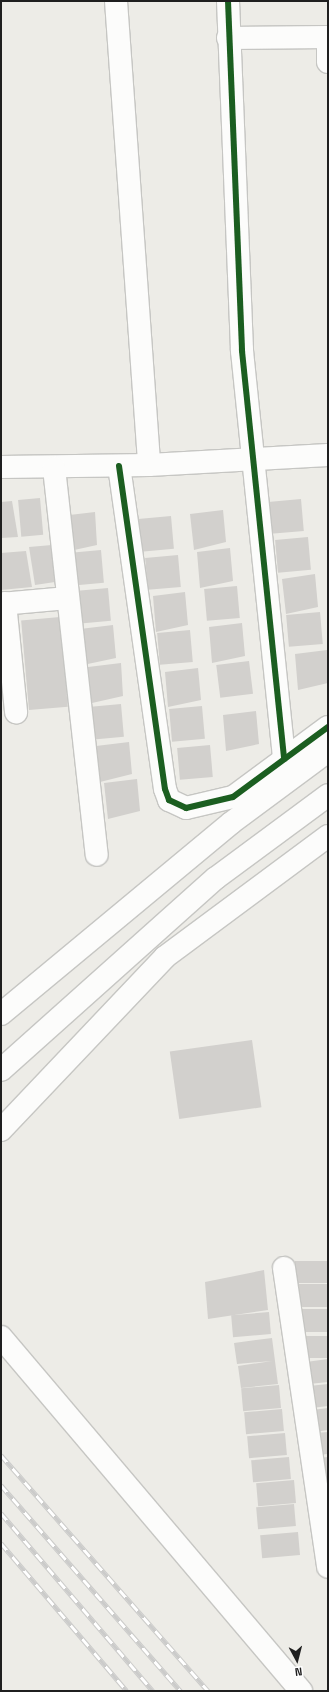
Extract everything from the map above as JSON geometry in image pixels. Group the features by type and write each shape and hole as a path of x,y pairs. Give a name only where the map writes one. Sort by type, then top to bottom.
{"street":[{"path":"116,1 149,465"},
{"path":"228,1 228,38 242,351 284,760"},
{"path":"228,38 328,37"},
{"path":"328,48 328,62"},
{"path":"1,467 54,468 149,465 254,461 328,455"},
{"path":"120,466 165,789 169,800 186,808 232,797 328,727"},
{"path":"54,468 97,855"},
{"path":"16,712 3,604 68,598"},
{"path":"1,1014 231,823 328,751"},
{"path":"1,1070 216,878 328,795"},
{"path":"1,1130 165,957 328,836"},
{"path":"284,1268 328,1567"},
{"path":"1,1337 301,1691"}],"building":[{"path":"40,498 43,535 21,537 18,500"},
{"path":"301,499 304,531 271,534 268,502"},
{"path":"12,501 18,537 1,538 1,502"},
{"path":"223,510 226,542 194,550 190,514"},
{"path":"95,512 97,545 65,552 61,516"},
{"path":"171,516 174,549 141,552 138,519"},
{"path":"308,537 311,570 278,573 275,540"},
{"path":"52,545 55,582 35,585 29,547"},
{"path":"230,548 233,581 200,588 197,552"},
{"path":"101,550 104,583 71,586 68,553"},
{"path":"26,551 32,587 1,590 1,553"},
{"path":"178,555 181,587 148,590 145,558"},
{"path":"315,574 318,607 286,614 282,579"},
{"path":"237,586 240,618 207,621 204,589"},
{"path":"108,588 111,621 78,624 75,591"},
{"path":"185,592 188,625 156,632 153,596"},
{"path":"320,612 323,644 289,647 286,615"},
{"path":"60,617 68,707 29,710 21,620"},
{"path":"242,623 245,656 212,663 209,627"},
{"path":"113,625 116,658 83,665 80,629"},
{"path":"190,630 193,662 160,665 157,633"},
{"path":"327,650 328,683 298,690 295,654"},
{"path":"249,661 253,694 220,698 216,665"},
{"path":"121,663 123,696 92,703 88,667"},
{"path":"198,668 201,700 168,707 165,672"},
{"path":"121,704 124,737 91,740 88,707"},
{"path":"202,706 205,739 172,742 169,709"},
{"path":"256,711 259,744 226,751 223,715"},
{"path":"129,742 132,774 100,782 96,746"},
{"path":"210,745 213,777 180,780 177,748"},
{"path":"137,779 140,811 108,819 104,783"},
{"path":"252,1040 261,1107 179,1119 170,1052"},
{"path":"295,1261 328,1261 328,1283 295,1283"},
{"path":"264,1270 268,1310 208,1319 205,1282"},
{"path":"296,1284 328,1284 328,1307 296,1307"},
{"path":"299,1309 328,1309 328,1332 299,1332"},
{"path":"269,1312 271,1334 233,1337 231,1315"},
{"path":"302,1336 328,1336 328,1358 302,1358"},
{"path":"272,1338 278,1384 241,1388 238,1366 272,1361 237,1364 234,1343"},
{"path":"328,1359 328,1382 309,1384 306,1362"},
{"path":"328,1384 328,1406 312,1408 309,1386"},
{"path":"279,1385 281,1408 243,1411 241,1388"},
{"path":"328,1408 328,1430 315,1432 312,1410"},
{"path":"282,1409 284,1431 246,1434 244,1412"},
{"path":"328,1432 328,1454 318,1455 315,1433"},
{"path":"285,1433 287,1455 249,1458 247,1436"},
{"path":"289,1457 291,1479 253,1482 251,1460"},
{"path":"328,1457 328,1479 322,1479 319,1458"},
{"path":"294,1480 296,1503 258,1506 256,1483"},
{"path":"294,1504 296,1526 258,1529 256,1507"},
{"path":"298,1532 300,1555 262,1558 260,1535"}],"railway":[{"path":"1,1455 208,1691"},
{"path":"1,1485 181,1691"},
{"path":"1,1513 153,1691"},
{"path":"1,1543 127,1691"}],"cycle path":[{"path":"228,1 242,351 284,759"},
{"path":"119,466 165,789 169,800 186,808 233,797 328,727"}]}
